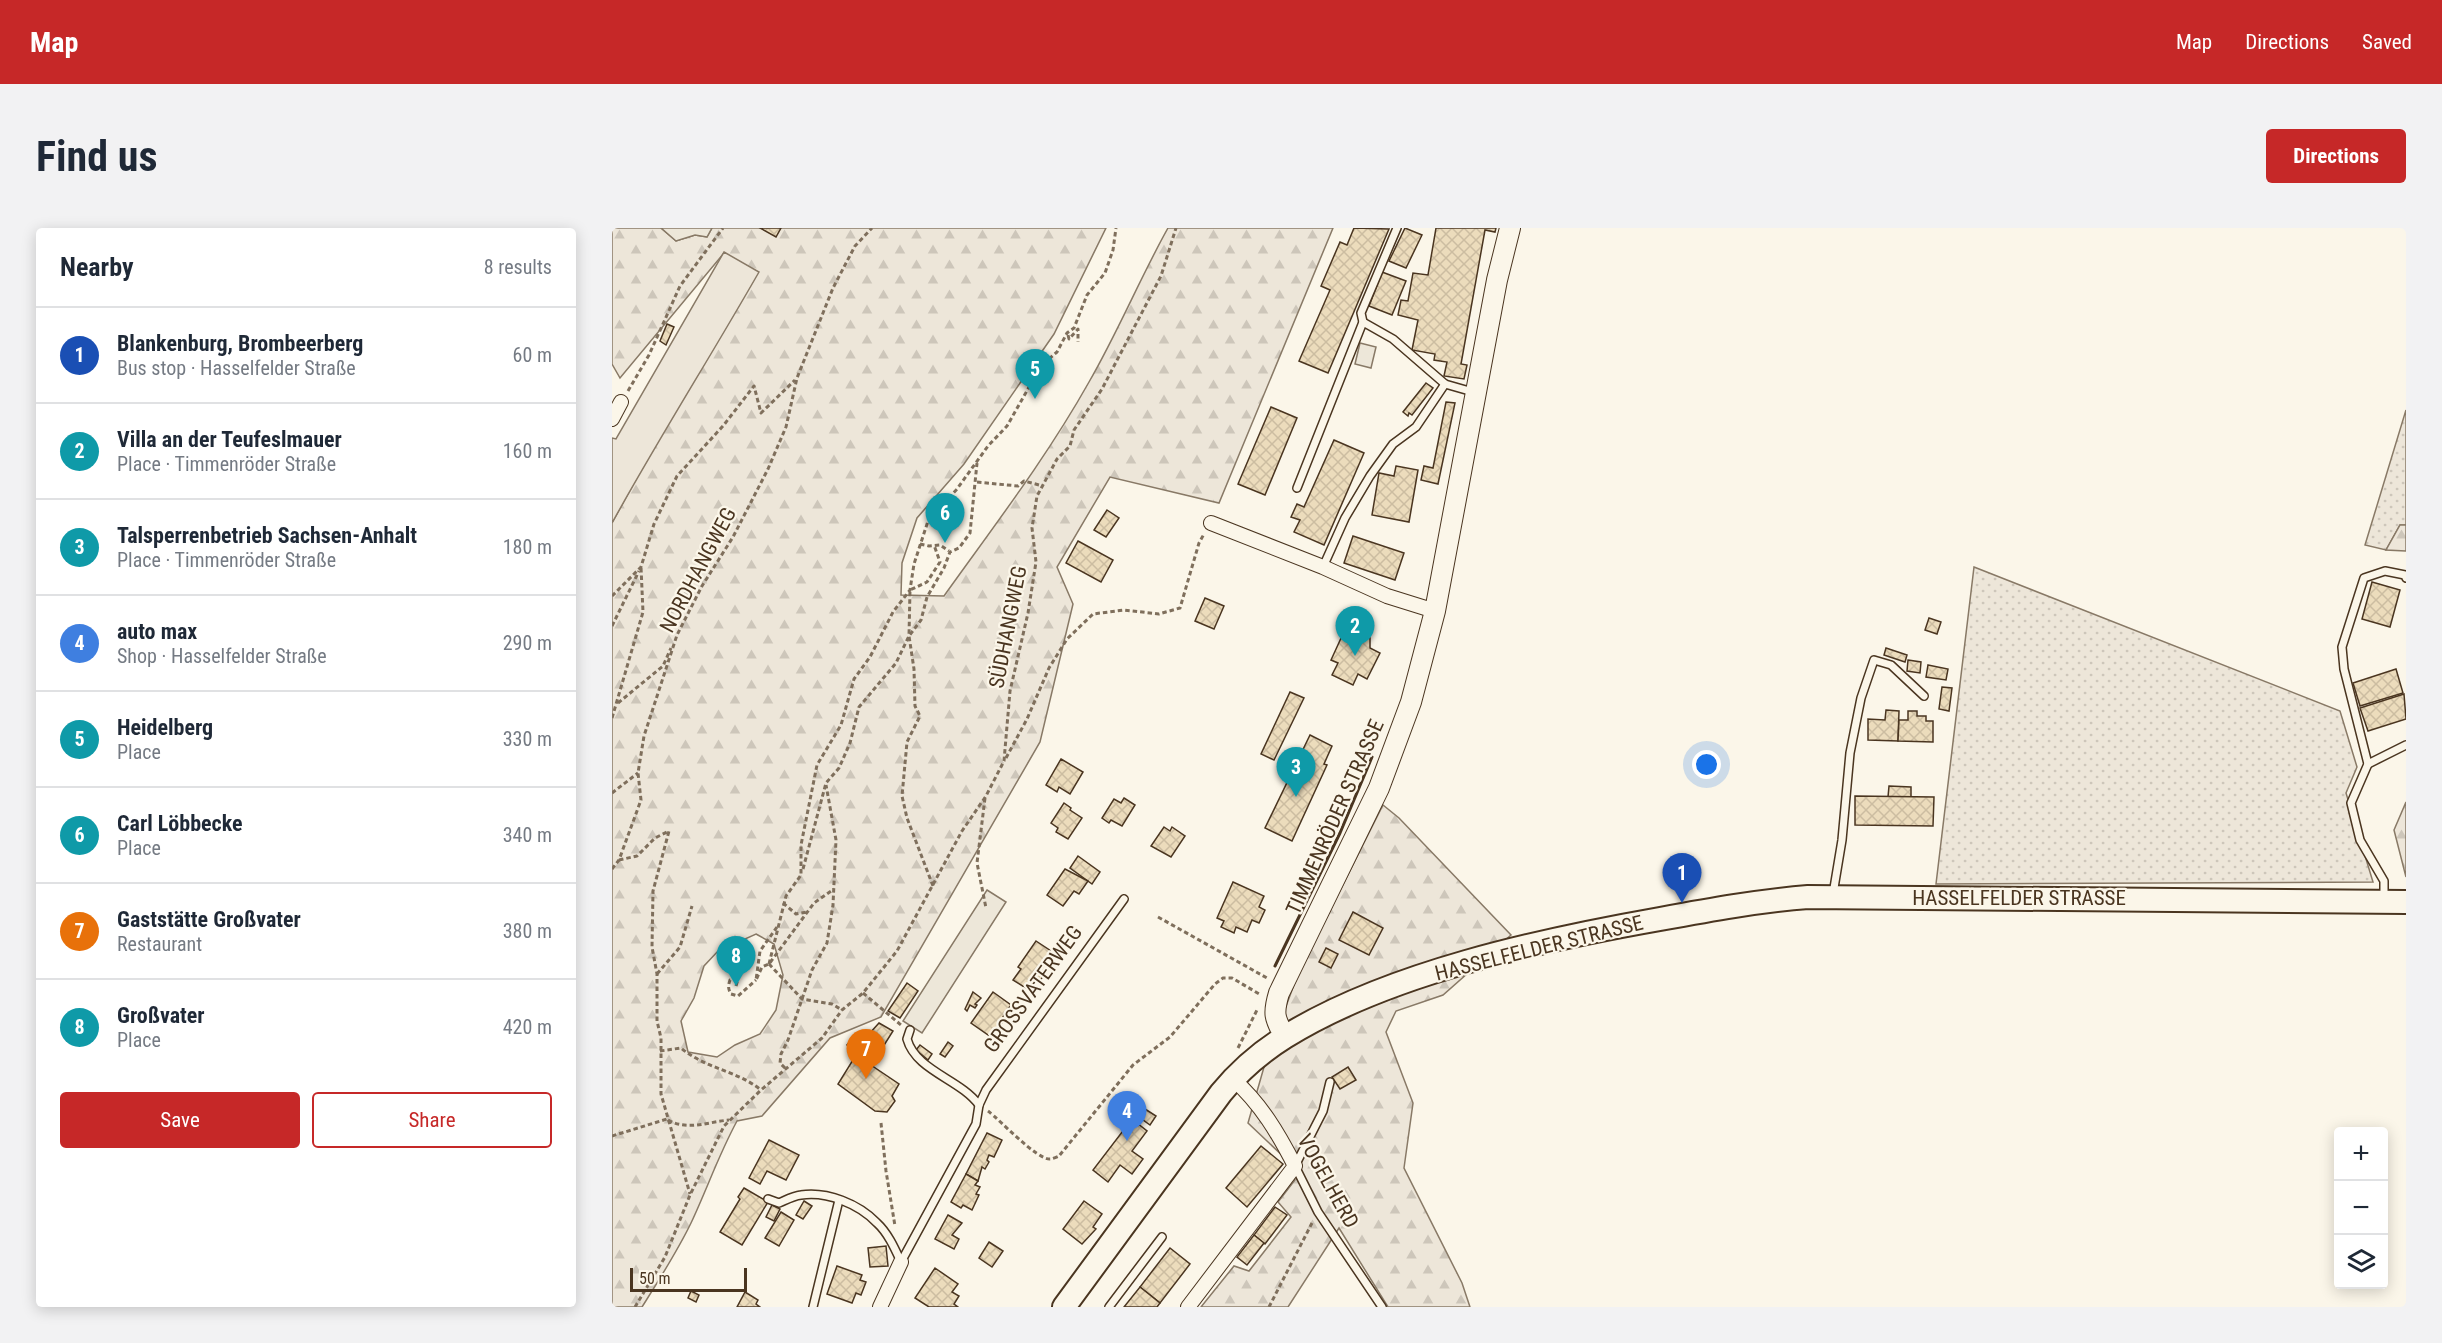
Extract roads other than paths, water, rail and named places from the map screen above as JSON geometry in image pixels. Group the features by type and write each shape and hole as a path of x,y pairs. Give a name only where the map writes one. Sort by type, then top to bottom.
{"main road":[{"name":"TIMMENRÖDER STRASSE","path":"1285,1037 1274,1013 1282,984 1361,825 1394,751 1420,671 1434,611 1497,280 1510,228"},
{"name":"HASSELFELDER STRASSE","path":"1064,1307 1233,1079 1285,1037 1387,989 1528,947 1631,924 1777,900 1833,896 2395,902"}],"street":[{"path":"612,419 621,402"},
{"path":"1211,523 1323,567 1387,596 1434,611"},
{"name":"VOGELHERD","path":"1233,1079 1271,1120 1296,1166"},
{"path":"1188,1307 1296,1166"},
{"name":"GROSSVATERWEG","path":"880,1307 901,1262"}],"lane":[{"path":"1297,488 1363,322 1361,313 1397,228"},
{"path":"1363,322 1393,339 1445,384 1475,393"},
{"path":"1323,567 1345,518 1370,476 1393,444 1416,426 1445,384"},
{"path":"2395,902 2360,840 2351,803 2368,764 2344,669 2342,647 2364,578 2385,571 2405,575 2406,578"},
{"path":"1833,896 1842,840 1850,753 1861,698 1874,660 1891,665 1924,696"},
{"path":"2368,764 2406,745"},
{"name":"GROSSVATERWEG","path":"901,1262 976,1124 979,1105 986,1090 1124,899"},
{"path":"909,1030 907,1039 915,1055 964,1089 979,1105"},
{"path":"1296,1166 1323,1111 1330,1082"},
{"name":"VOGELHERD","path":"1296,1166 1318,1212 1382,1307"},
{"path":"768,1198 779,1203 800,1195 819,1195 860,1209 878,1223 901,1262"},
{"path":"813,1307 839,1200"},
{"path":"1109,1307 1162,1237"}],"place":[{"name":"Heidelberg","path":"1035,399"},
{"name":"Carl Löbbecke","path":"945,543"},
{"name":"Villa an der Teufeslmauer","path":"1355,656"},
{"name":"Talsperrenbetrieb Sachsen-Anhalt","path":"1296,797"},
{"name":"Blankenburg, Brombeerberg","path":"1682,903"},
{"name":"Großvater","path":"736,986"},
{"name":"Gaststätte Großvater","path":"866,1079"},
{"name":"auto max","path":"1127,1141"}]}
